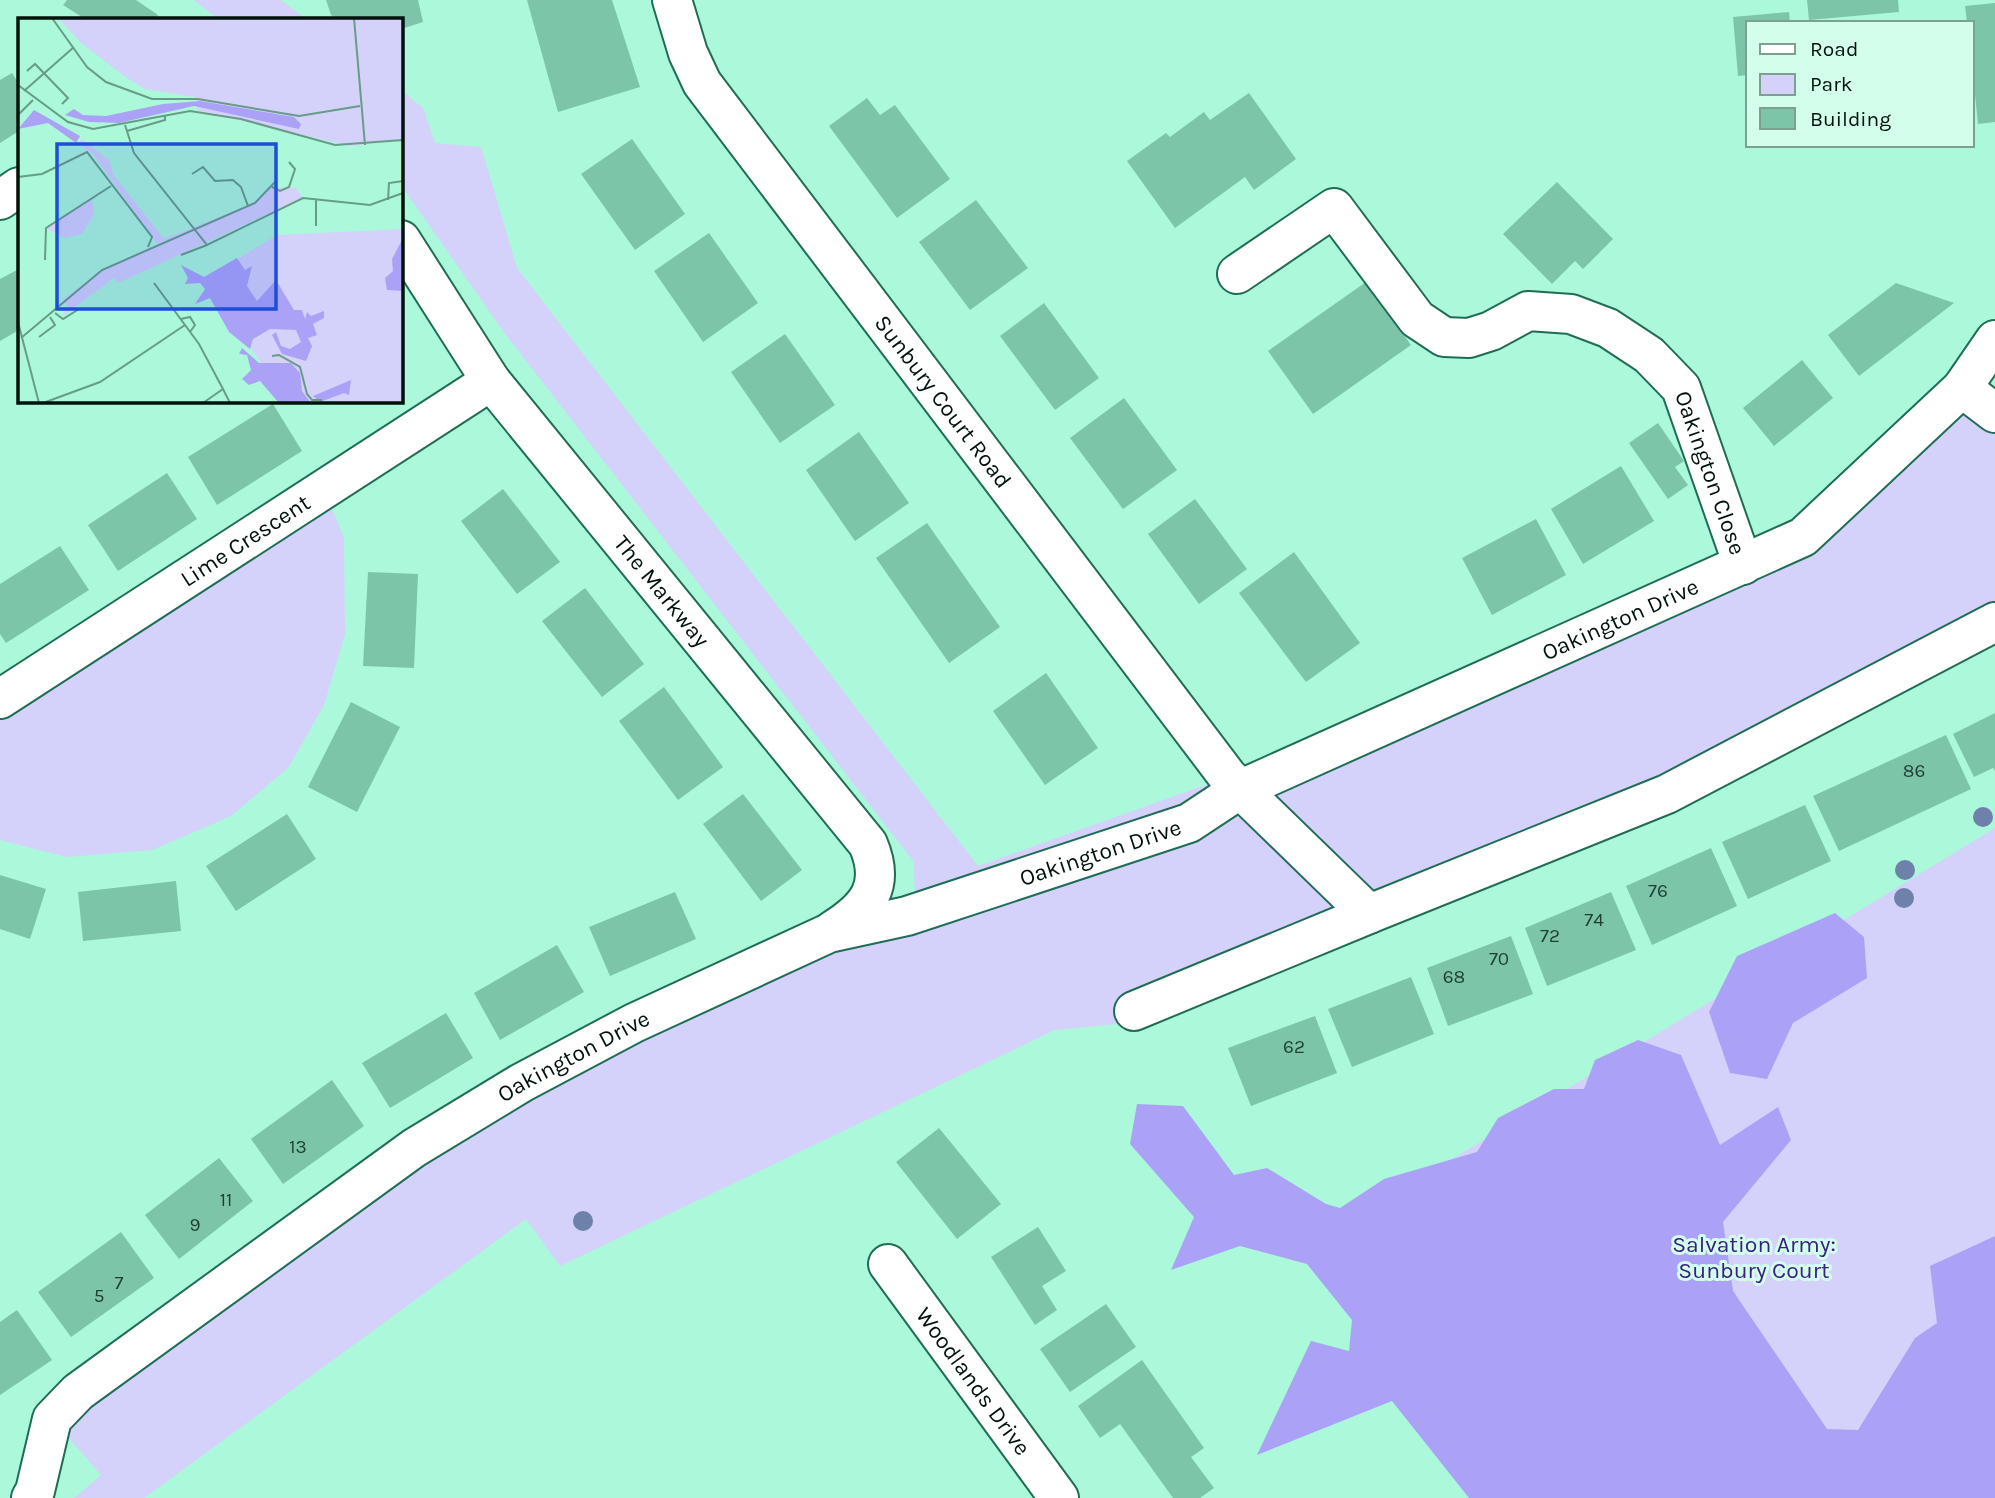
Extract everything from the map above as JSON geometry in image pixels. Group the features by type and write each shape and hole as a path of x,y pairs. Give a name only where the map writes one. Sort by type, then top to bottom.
{"street":[{"name":"Sunbury Court Road","path":"672,0 688,53 702,83 1239,790"},
{"path":"0,200 18,188"},
{"name":"Oakington Close","path":"1237,274 1335,208 1417,319 1444,337 1469,338 1491,331 1528,311 1571,314 1608,328 1649,355 1681,388 1743,565"},
{"name":"The Markway","path":"402,242 491,381 868,844 875,868 872,894 856,916 829,933"},
{"name":"Oakington Drive","path":"31,1498 52,1419 78,1392 414,1148 521,1083 634,1023 829,933 907,916 1189,823 1239,790 1803,537 1962,388 1995,340"},
{"name":"Lime Crescent","path":"0,699 491,381"},
{"path":"1962,388 1995,413"},
{"path":"1133,1011 1667,794 1995,622"},
{"path":"1239,790 1369,914"},
{"name":"Woodlands Drive","path":"888,1264 1059,1498"}],"green space":[{"path":"194,0 281,0 305,18 217,18"},
{"path":"402,91 423,108 435,143 481,147 517,268 978,866 1228,777 1743,565 1962,388 1995,413 1995,622 1127,1023 1055,1030 560,1266 526,1219 144,1498 74,1498 101,1475 52,1419 521,1083 915,912 914,862 503,331 402,186"},
{"path":"324,490 344,538 345,634 324,705 288,768 231,816 152,850 67,857 0,840 0,699"},
{"name":"Salvation Army: Sunbury Court","path":"1995,828 1995,1498 1311,1245"}],"shaded area":[{"path":"1835,913 1864,937 1867,978 1793,1023 1767,1079 1730,1073 1709,1012 1737,956"},
{"path":"1638,1040 1681,1055 1720,1145 1778,1107 1791,1140 1723,1222 1733,1291 1827,1429 1858,1430 1915,1338 1937,1323 1930,1266 1995,1236 1995,1498 1469,1498 1392,1401 1257,1455 1311,1341 1349,1351 1352,1320 1307,1264 1240,1246 1171,1270 1194,1217 1130,1144 1137,1104 1183,1106 1234,1175 1267,1168 1326,1204 1340,1208 1384,1179 1477,1152 1498,1118 1554,1089 1584,1089 1595,1060"}],"building":[{"path":"67,0 136,0 158,15 156,18 83,18 63,5"},
{"path":"326,0 418,0 423,22 402,29 402,18 336,18 331,15"},
{"path":"527,0 612,0 640,87 558,112"},
{"path":"1807,0 1898,0 1899,12 1809,20"},
{"path":"1995,3 1995,122 1978,124 1974,95 1974,21 1967,21 1965,6"},
{"path":"1789,12 1790,21 1746,21 1746,75 1738,76 1733,17"},
{"path":"12,73 18,82 18,132 0,143 0,80"},
{"path":"1249,93 1296,159 1254,190 1245,177 1175,228 1127,161 1166,133 1170,137 1204,112 1210,120"},
{"path":"867,98 880,115 895,105 950,179 897,218 829,126"},
{"path":"632,139 685,214 635,250 581,174"},
{"path":"1557,182 1613,239 1583,269 1575,261 1552,284 1503,234"},
{"path":"976,200 1028,268 970,310 919,242"},
{"path":"709,233 758,303 703,342 654,271"},
{"path":"18,270 18,331 0,341 0,279"},
{"path":"1366,282 1411,345 1313,414 1268,351"},
{"path":"1896,283 1954,303 1859,376 1828,335"},
{"path":"1044,303 1099,378 1055,410 1000,336"},
{"path":"785,334 835,405 780,443 731,372"},
{"path":"1802,360 1833,398 1774,446 1743,408"},
{"path":"1124,398 1177,470 1123,509 1070,438"},
{"path":"273,404 302,451 217,505 188,457"},
{"path":"1658,423 1684,461 1675,467 1688,485 1668,499 1629,443"},
{"path":"859,432 909,503 855,541 806,470"},
{"path":"1621,466 1654,521 1583,564 1551,509"},
{"path":"167,473 197,519 118,571 88,525"},
{"path":"503,489 560,562 517,594 461,521"},
{"path":"1195,499 1247,569 1199,604 1148,534"},
{"path":"1536,519 1566,575 1492,615 1462,558"},
{"path":"927,523 1000,627 949,663 876,558"},
{"path":"60,546 89,590 6,643 0,634 0,584"},
{"path":"1294,552 1360,643 1306,682 1239,593"},
{"path":"368,572 418,574 414,668 363,666"},
{"path":"585,588 644,664 602,697 542,621"},
{"path":"1046,673 1098,748 1045,785 993,711"},
{"path":"664,687 723,767 678,800 619,721"},
{"path":"351,702 400,727 357,812 308,787"},
{"path":"1995,713 1995,771 1993,768 1974,777 1953,734"},
{"path":"1946,735 1971,789 1839,851 1813,796"},
{"path":"743,794 802,870 761,901 703,824"},
{"path":"1805,805 1831,861 1748,899 1722,842"},
{"path":"287,814 316,859 236,911 206,866"},
{"path":"1711,848 1737,906 1652,945 1626,886"},
{"path":"0,875 46,889 30,939 0,929"},
{"path":"176,881 181,931 83,941 78,892"},
{"path":"675,892 696,939 610,976 589,927"},
{"path":"1611,892 1636,950 1547,986 1525,928"},
{"path":"1511,936 1533,994 1448,1026 1427,968"},
{"path":"557,945 584,992 500,1040 474,993"},
{"path":"1411,977 1434,1034 1352,1067 1328,1009"},
{"path":"446,1013 473,1058 390,1108 362,1063"},
{"path":"1315,1016 1337,1073 1251,1106 1228,1048"},
{"path":"332,1080 364,1126 283,1184 251,1139"},
{"path":"939,1128 1001,1204 957,1239 896,1162"},
{"path":"219,1158 253,1201 179,1259 145,1215"},
{"path":"1038,1227 1066,1271 1042,1286 1057,1310 1035,1325 991,1257"},
{"path":"121,1232 154,1278 71,1337 38,1292"},
{"path":"1106,1304 1136,1347 1070,1392 1040,1349"},
{"path":"17,1310 52,1360 0,1395 0,1322"},
{"path":"1142,1360 1204,1448 1191,1457 1214,1488 1200,1498 1173,1498 1120,1424 1100,1438 1078,1406"}]}
